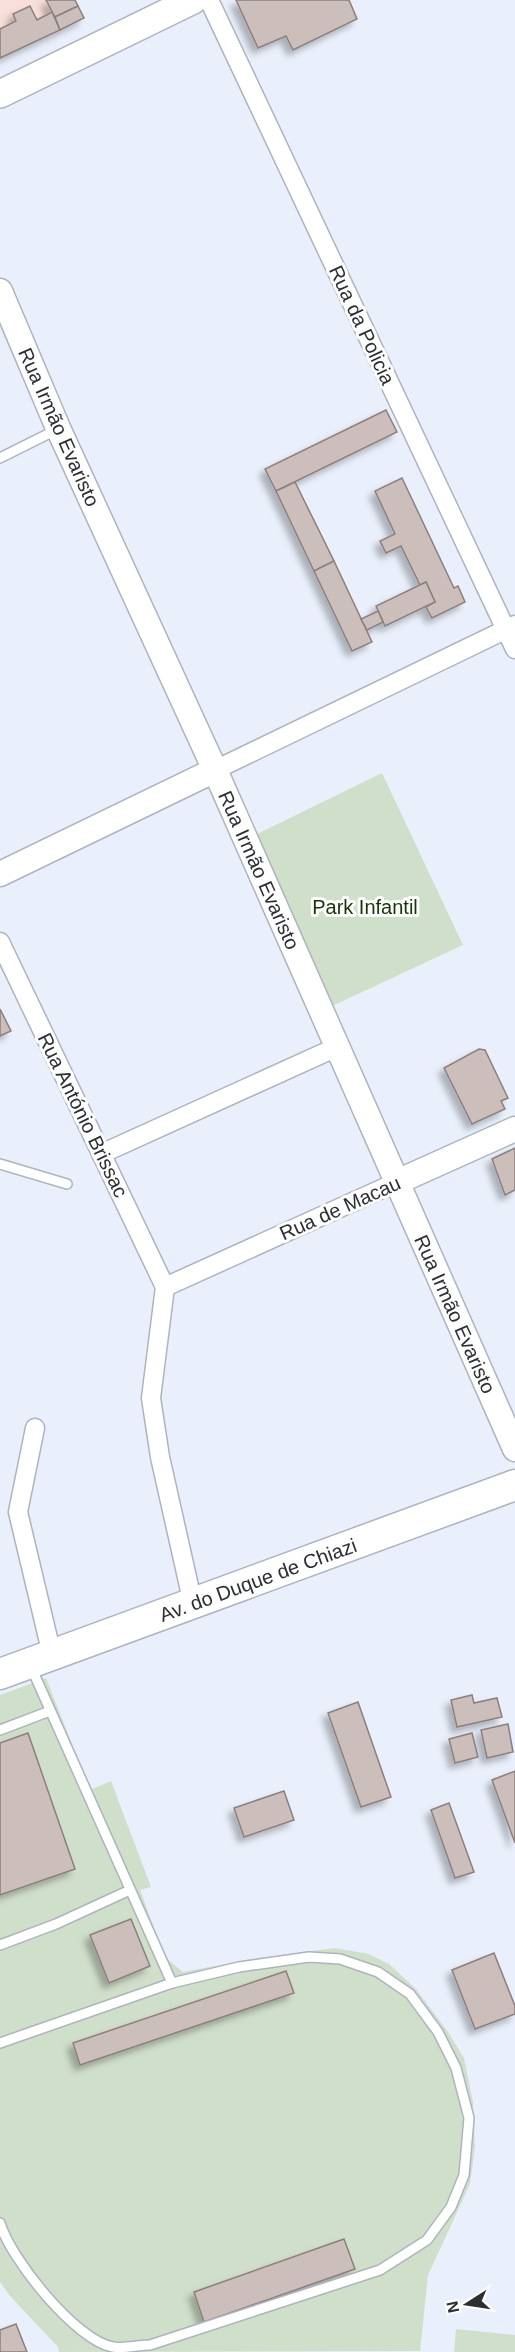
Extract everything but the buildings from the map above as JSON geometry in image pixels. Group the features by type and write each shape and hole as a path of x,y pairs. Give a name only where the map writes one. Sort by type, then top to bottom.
{"main road":[{"path":"0,94 193,0"},
{"name":"Av. do Duque de Chiazi","path":"0,1674 515,1485"}],"street":[{"name":"Rua da Policia","path":"209,0 510,628 515,650"},
{"name":"Rua Irmão Evaristo","path":"0,291 58,428 215,770 515,1449"},
{"path":"0,874 510,628"},
{"name":"Rua António Brissac","path":"0,942 165,1287"},
{"path":"101,1154 337,1047"},
{"name":"Rua de Macau","path":"165,1287 515,1129"},
{"path":"165,1287 151,1398 160,1457 193,1604"},
{"path":"35,1428 18,1512 41,1659"}],"lane":[{"path":"0,458 58,428"},
{"path":"0,1164 67,1184"},
{"path":"41,1659 50,1711 172,1983"},
{"path":"0,1730 50,1711"},
{"path":"0,1945 56,1924 130,1890"},
{"path":"0,2043 172,1983 239,1967 309,1957 340,1959 378,1972 410,1994 438,2031 452,2059 469,2118 464,2175 451,2207 427,2240 380,2270 150,2345 112,2347 82,2333 34,2282 3,2233 0,2223"}],"shaded area":[{"path":"0,0 75,0 84,18 0,58"}],"green space":[{"name":"Park Infantil","path":"382,773 463,945 330,1007 255,835"},
{"path":"46,1678 90,1790 111,1781 151,1887 140,1890 165,1957 183,1972 252,1959 335,1948 369,1954 389,1964 416,1989 464,2058 473,2102 475,2147 470,2184 428,2275 420,2351 59,2352 58,2347 10,2296 0,2282 0,1695"},
{"path":"456,2329 515,2335 515,2352 454,2352"}]}
